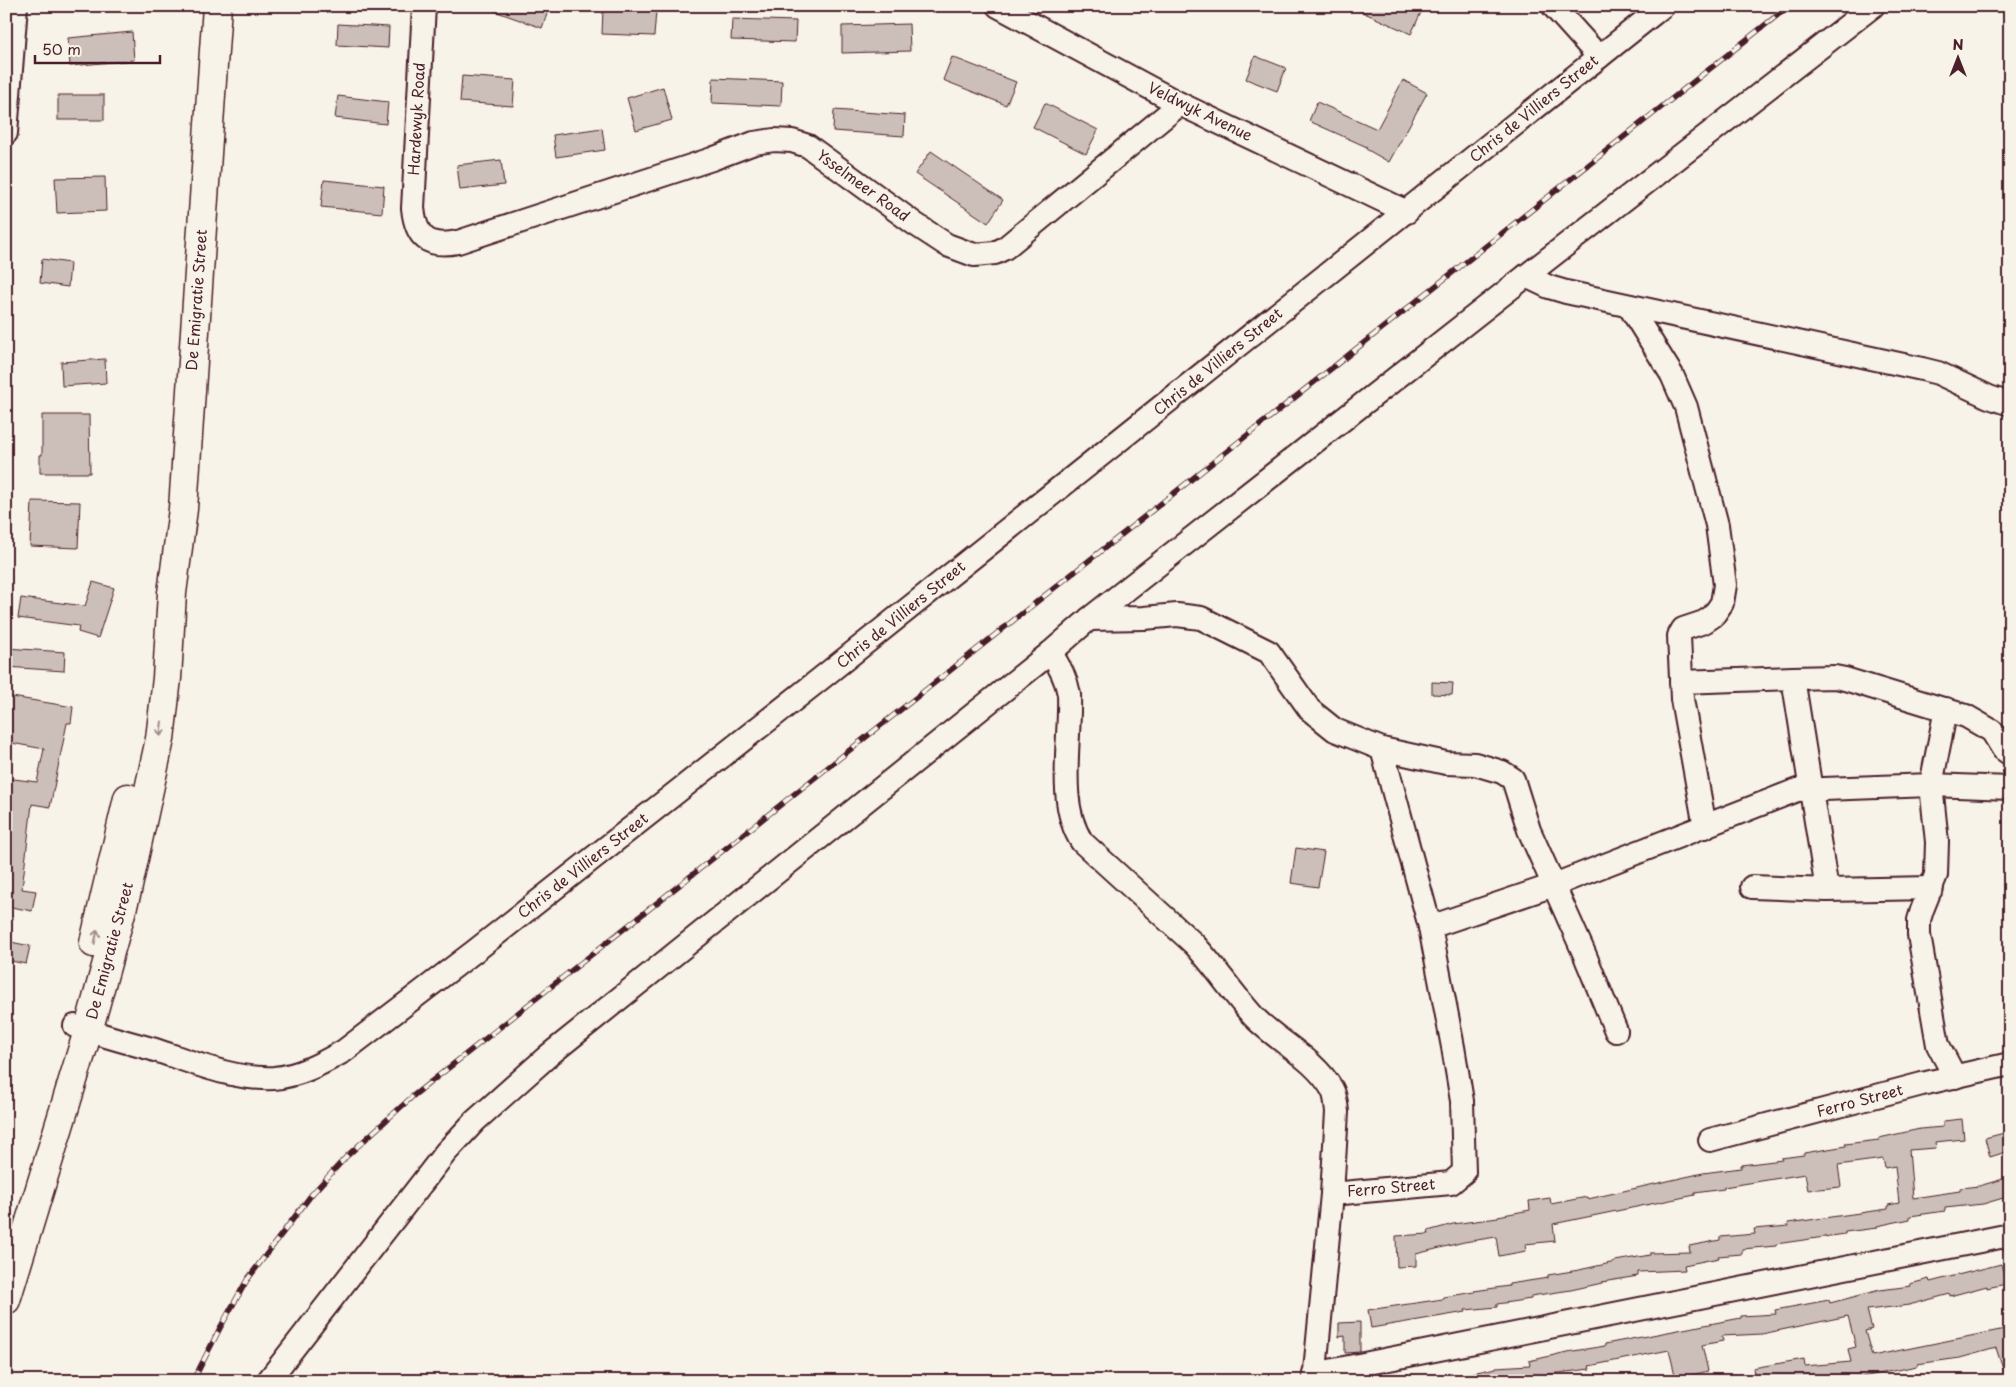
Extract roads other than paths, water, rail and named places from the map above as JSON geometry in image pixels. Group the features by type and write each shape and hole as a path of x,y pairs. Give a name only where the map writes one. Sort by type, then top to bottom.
{"highway":[{"name":"De Emigratie Street","path":"6,1300 82,1028 152,679 172,593 183,509 217,6"},
{"name":"De Emigratie Street","path":"6,1253 82,1028"}],"street":[{"path":"6,133 16,6"},
{"name":"Hardewyk Road","path":"418,231 413,208 414,169 424,6"},
{"name":"Veldwyk Avenue","path":"998,6 1180,104 1406,212"},
{"path":"1553,6 1599,57"},
{"name":"Chris de Villiers Street","path":"82,1028 197,1064 253,1076 274,1078 293,1074 326,1061 344,1051 546,896 1663,6"},
{"path":"268,1381 446,1152 475,1121 549,1055 1050,653 1089,619 1873,6"},
{"name":"Ysselmeer Road","path":"418,231 421,237 439,244 458,242 712,159 754,143 774,140 792,141 808,146 915,224 948,245 962,252 985,255 1005,248 1180,104"},
{"path":"1526,276 1549,287 1566,292 1922,369 1938,374 1988,397 2010,404"},
{"path":"1630,306 1672,375 1686,407 1717,525 1724,573 1724,592 1720,608 1708,619 1679,633 1681,682 1705,827"},
{"path":"1089,619 1177,615 1201,618 1270,652 1310,710 1335,730 1382,749 1446,763 1475,764 1502,772 1513,779 1530,830 1616,1030"},
{"path":"1050,653 1062,670 1067,682 1069,694 1067,790 1071,822 1082,842 1193,943 1255,1018 1324,1078 1332,1090 1337,1112 1332,1194 1314,1377 2010,1235"},
{"path":"1681,682 1834,677 1845,679 1946,708 1966,716 1985,726 2010,754"},
{"path":"1793,678 1827,890"},
{"path":"1946,708 1931,785 1937,861 1936,875 1919,920 1921,948 1938,1046 1955,1077"},
{"path":"1382,749 1430,927 1554,885 1705,827 1785,793 1810,789 1931,785 2010,788"},
{"path":"1752,887 1827,890 1932,888"},
{"name":"Ferro Street","path":"1332,1194 1451,1183 1464,1172 1462,1101 1430,927"},
{"name":"Ferro Street","path":"1710,1140 2010,1064"}],"railway":[{"path":"193,1381 247,1280 312,1194 347,1156 413,1096 1789,6"}]}
